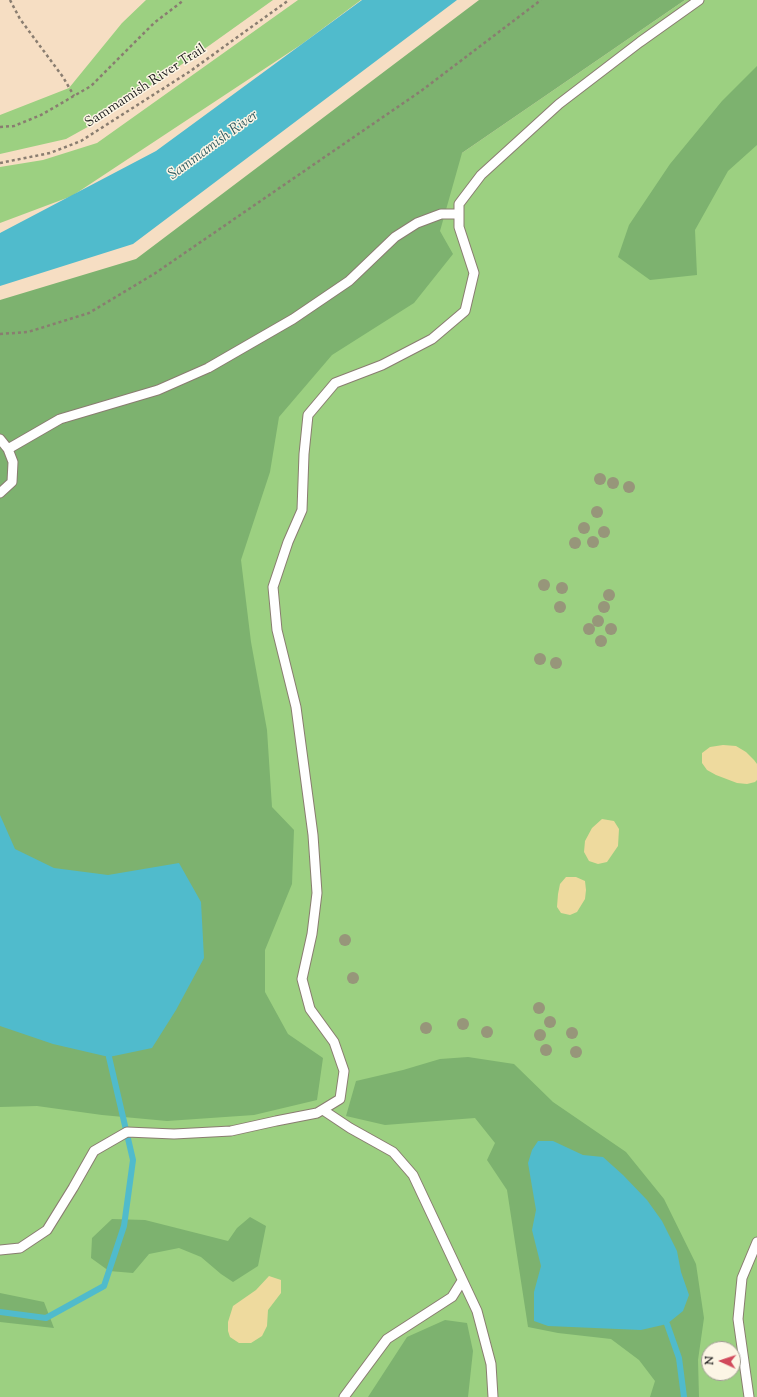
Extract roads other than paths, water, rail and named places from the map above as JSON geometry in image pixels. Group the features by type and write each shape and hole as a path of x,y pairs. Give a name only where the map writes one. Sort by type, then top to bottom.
{"lane":[{"path":"0,1250 20,1248 46,1230 73,1188 94,1151 128,1132 174,1134 231,1131 317,1114 340,1099 344,1071 334,1042 310,1008 302,979 312,934 317,893 314,835 296,707 277,630 273,587 288,542 302,510 304,454 308,415 335,384 382,365 432,339 465,311 474,273 459,227 459,204 481,175 559,104 640,42 700,0"},
{"path":"8,449 60,419 158,390 208,368 293,319 349,281 395,238 417,223 441,214 459,214"},
{"path":"0,439 8,449 14,462 12,482 0,493"},
{"path":"323,1110 350,1128 393,1152 413,1175 477,1311 491,1364 493,1397"},
{"path":"749,1397 738,1319 742,1278 757,1242"},
{"path":"344,1397 387,1339 452,1296 462,1281"}],"water":[{"name":"Sammamish River","path":"362,0 457,0 133,244 0,286 0,233 156,151"},
{"path":"0,815 15,849 54,868 108,875 179,863 201,902 204,958 176,1010 152,1048 109,1057 53,1044 0,1026"},
{"path":"538,1141 553,1141 583,1155 603,1157 647,1200 662,1221 677,1251 681,1272 689,1295 683,1311 667,1324 641,1330 548,1326 534,1321 534,1292 541,1266 532,1230 536,1210 528,1163 532,1150"}],"waterway":[{"path":"0,1312 46,1318 104,1286 124,1226 133,1160 109,1057"},
{"path":"667,1324 679,1358 684,1397"}]}
